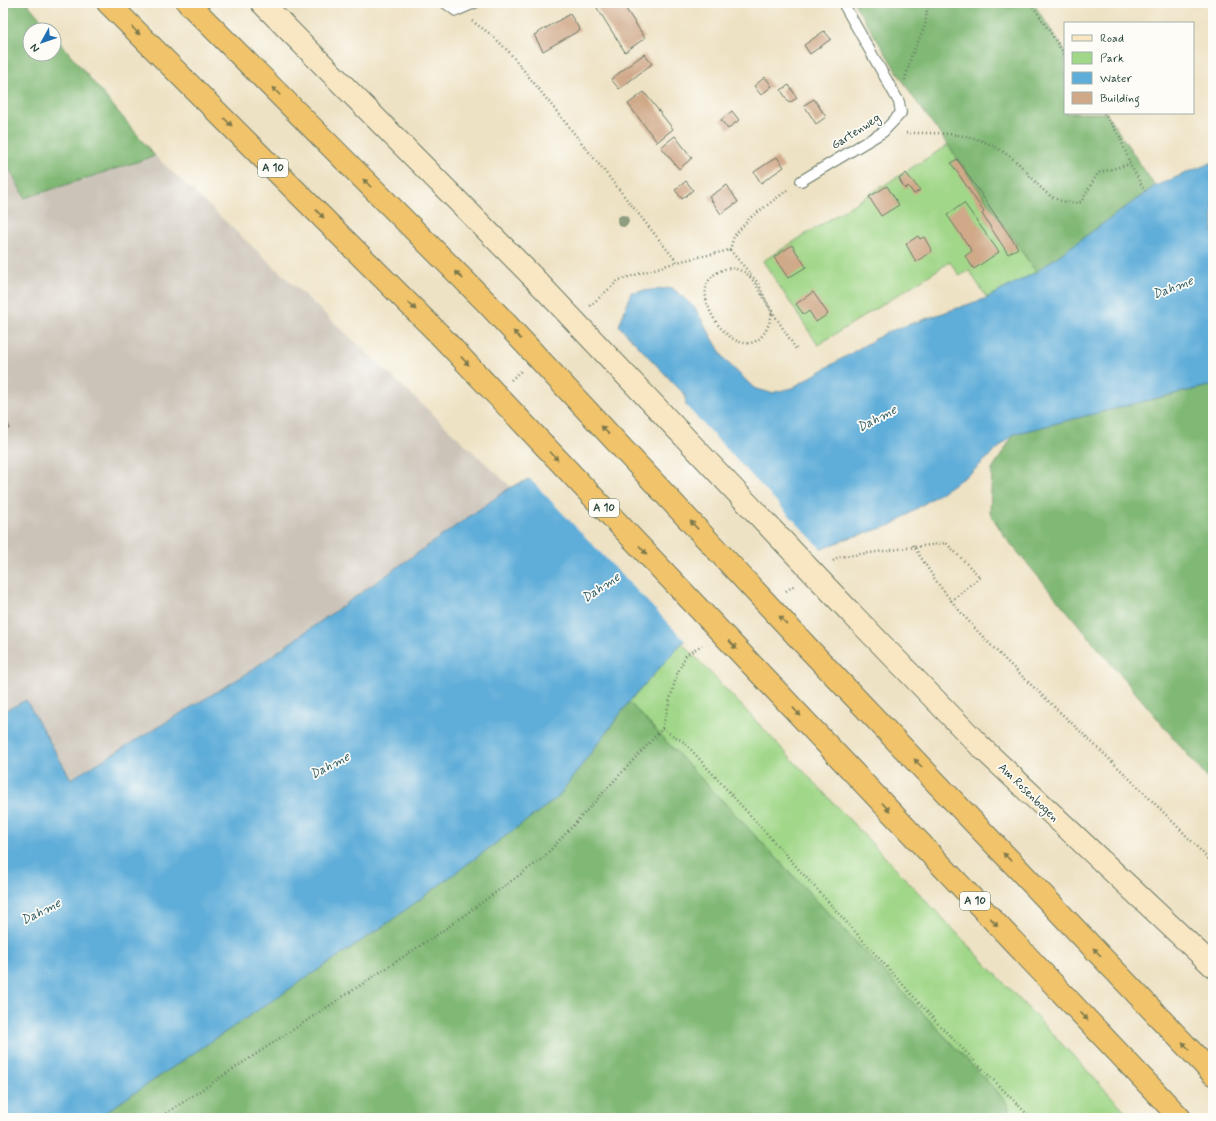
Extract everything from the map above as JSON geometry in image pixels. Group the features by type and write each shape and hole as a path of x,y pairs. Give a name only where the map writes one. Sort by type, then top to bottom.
{"highway":[{"name":"A 10","path":"108,3 438,333 1180,1118"},
{"path":"188,3 487,303 809,649 1213,1074"}],"main road":[{"name":"Am Rosenbogen","path":"262,3 532,276 851,613 985,752 1213,966"}],"lane":[{"path":"445,3 456,11 475,3"},
{"path":"843,3 899,102"},
{"name":"Gartenweg","path":"801,181 884,132 901,113 899,102"}],"path":[{"path":"899,102 911,57 924,26 928,3"},
{"path":"1031,3 1064,53"},
{"path":"456,11 493,36 509,52 677,262 730,250"},
{"path":"1105,114 1120,137 1130,164 1145,191"},
{"path":"884,132 962,136 988,143 1020,164 1041,190 1067,204 1081,202 1098,173 1130,164"},
{"path":"730,250 734,236 750,218 801,181"},
{"path":"730,250 758,283 772,314 767,332 754,342 745,344 737,342 729,337 710,312 706,300 705,290 709,280 714,274 724,269 734,268 749,276 796,349"},
{"path":"832,562 838,557 946,543 980,577 951,601"},
{"path":"913,545 951,601 999,654 1130,777 1213,864"},
{"path":"785,591 799,583"},
{"path":"159,1118 441,932 542,858 662,729 677,674 686,655 706,642"},
{"path":"662,729 684,742 940,1027 1032,1118"}],"shaded area":[{"path":"155,156 511,487 243,676 70,779 26,700 3,712 3,157 25,198"}],"green space":[{"path":"3,3 27,3 43,22 22,22 22,62 62,62 62,45 155,156 25,198 3,157"},
{"path":"854,3 1033,3 1064,50 1064,114 1107,114 1155,186 1036,272 911,94"},
{"path":"948,145 1036,272 987,298 969,270 960,276 950,262 818,345 763,261"},
{"path":"1213,385 1213,785 1005,537 990,513 992,470 1014,434"},
{"path":"682,643 1132,1118 1014,1118 1005,1100 629,702"},
{"path":"629,702 1005,1100 1014,1118 97,1118 385,925 557,798"}],"water":[{"name":"Dahme","path":"1213,162 1213,385 1014,434 972,472 892,525 846,539 778,567 682,643 629,702 557,798 385,925 97,1118 3,1118 3,712 26,700 71,779 243,676 511,487 532,478 581,529 690,456 685,395 619,326 631,292 672,288 695,308 725,360 754,388 771,393 792,388 887,332 987,298 1036,272 1155,186"}],"pier":[{"path":"684,404 823,551 779,568 686,642 528,477 533,477 581,526 688,455"}],"building":[{"path":"594,3 622,3 645,38 625,52"},
{"path":"570,14 580,30 543,51 534,35"},
{"path":"824,31 831,39 810,54 804,45"},
{"path":"644,54 652,64 619,89 611,79"},
{"path":"765,77 772,86 761,95 754,86"},
{"path":"789,85 797,98 789,103 781,90"},
{"path":"644,92 673,129 657,142 628,104"},
{"path":"814,99 826,117 816,124 804,105"},
{"path":"732,111 739,120 728,129 721,120"},
{"path":"675,136 692,158 679,169 661,147"},
{"path":"777,157 784,167 761,183 754,172"},
{"path":"957,159 1018,248 1008,254 982,214 984,212 951,163"},
{"path":"906,173 920,190 914,194 908,186 905,189 899,179"},
{"path":"686,181 693,190 682,199 675,190"},
{"path":"727,185 738,202 721,214 709,197"},
{"path":"887,186 899,205 881,216 869,197"},
{"path":"964,203 999,252 974,269 965,256 972,251 947,215"},
{"path":"918,236 920,239 924,237 932,251 916,262 906,244"},
{"path":"792,245 806,267 788,278 774,257"},
{"path":"813,292 828,314 816,322 809,311 804,315 796,304"},
{"path":"3,414 10,428 3,431"}]}
